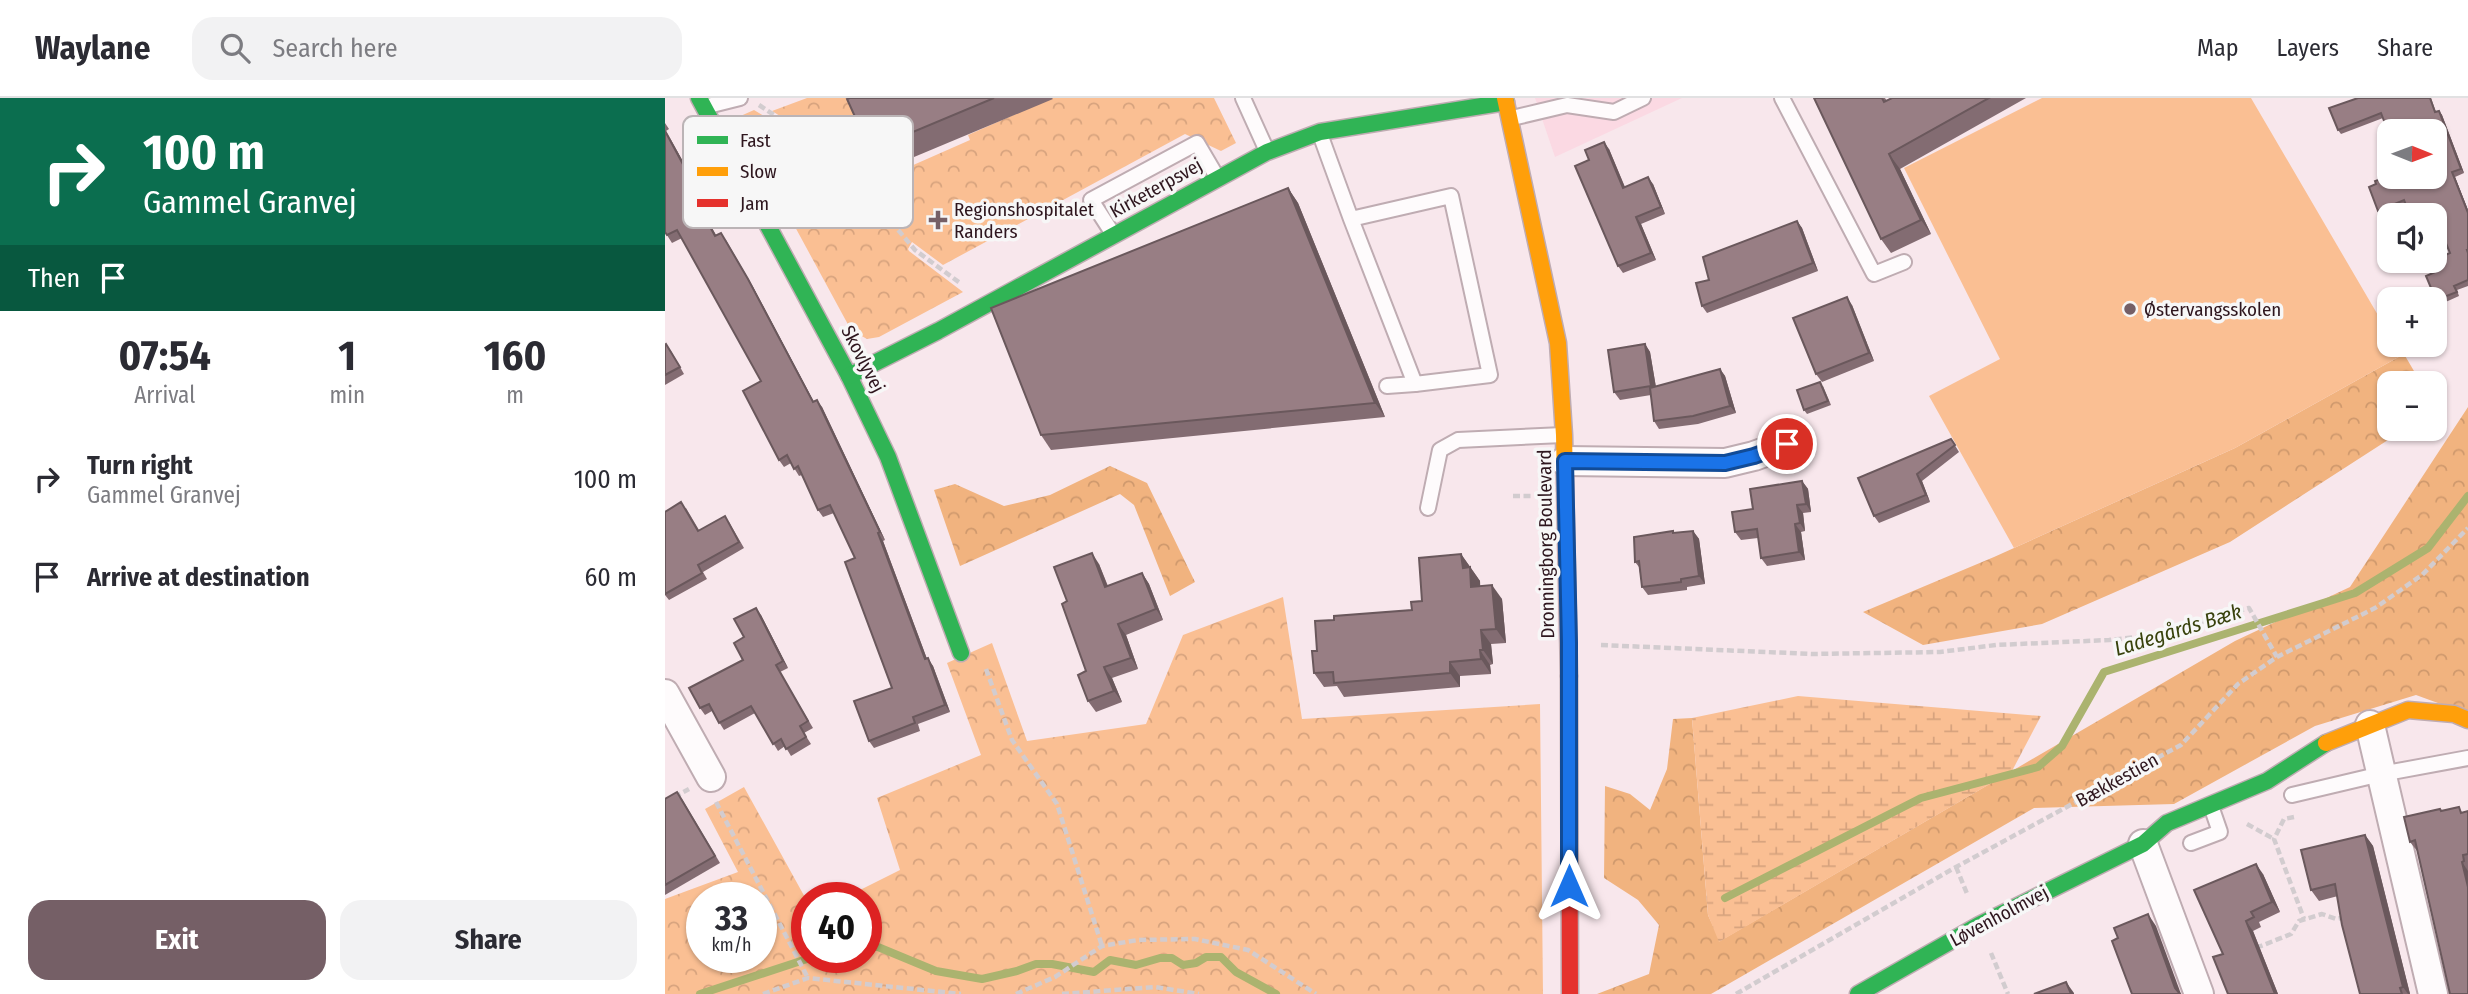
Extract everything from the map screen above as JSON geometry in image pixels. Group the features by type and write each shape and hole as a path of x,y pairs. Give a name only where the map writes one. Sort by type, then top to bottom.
{"street":[{"name":"Kirketerpsvej","path":"849,376 1267,152 1320,132 1507,106"},
{"name":"Dronningborg Boulevard","path":"1507,106 1558,343 1565,448 1569,643 1570,994"},
{"name":"Skovlyvej","path":"769,228 849,376 888,457 961,653"},
{"path":"1565,448 1725,463 1787,444"},
{"path":"665,694 711,777"},
{"name":"Løvenholmvej","path":"1858,994 1979,925 2143,844 2167,823 2267,781 2331,740 2408,710 2454,714 2468,720"},
{"path":"2370,725 2433,994"},
{"path":"2143,844 2199,994"}],"lane":[{"path":"702,103 740,98"},
{"path":"1243,98 1267,152"},
{"path":"1507,106 1567,105 1613,112 1643,98"},
{"path":"1782,98 1874,274 1904,262"},
{"path":"1320,132 1415,384"},
{"path":"1114,235 1091,201 1198,143 1218,178"},
{"path":"1351,219 1451,196 1490,374 1387,386"},
{"path":"1428,508 1440,450 1458,440 1565,448"},
{"path":"2292,795 2381,774 2468,758"},
{"path":"2191,843 2220,832 2211,804"}],"path":[{"path":"757,98 760,107 774,116"},
{"path":"897,228 915,250 967,288 980,308"},
{"name":"Bækkestien","path":"1736,994 1956,867 2181,745 2238,684 2277,657 2375,608 2422,575 2468,528"},
{"path":"1569,643 1813,654 1940,652 2157,635 2249,608 2277,657"},
{"path":"961,653 981,654 1012,740 1057,804 1102,946"},
{"path":"711,777 717,807 807,977"},
{"path":"2274,839 2284,819 2298,817 2292,795"},
{"path":"2220,832 2246,823 2274,839 2304,919"},
{"path":"2254,949 2291,934 2299,921 2304,919 2322,914 2336,919 2349,917"},
{"path":"1979,925 2008,994"},
{"path":"1016,994 1055,977 1102,946 1138,940 1195,939 1248,950 1317,994"},
{"path":"763,994 807,977 961,994"},
{"path":"1062,994 1156,987 1199,994"}],"shaded area":[{"path":"1535,98 1682,98 1555,157"}],"green space":[{"path":"807,98 891,98 851,116 780,116 772,111"},
{"path":"1052,98 1214,98 1236,143 1221,151 1185,134 943,265 912,242 909,251 963,292 879,337 867,339 851,330 796,228 913,228 913,165 970,140 968,135"},
{"name":"Østervangsskolen","path":"2042,98 2251,98 2377,313 2377,357 2399,357 2235,448 2014,548 1929,396 2000,359 1904,168"},
{"path":"754,110 764,116 740,116"},
{"path":"2399,357 2406,357 2414,371 2377,371 2377,441 2386,441 2230,542 2042,624 1923,645 1863,612 1994,557 2235,448"},
{"path":"2468,407 2468,714 2416,695 2315,726 2174,804 2034,808 1711,994 1597,994 1649,974 1659,925 1638,900 1604,878 1605,786 1630,794 1650,810 1667,769 1673,719 1692,718 1708,915 1720,941 2235,641 2350,587"},
{"path":"1110,466 1147,483 1195,582 1170,596 1134,505 1120,494 960,566 934,490 955,484 1004,506 1050,495"},
{"path":"1283,597 1302,719 1540,704 1543,994 665,994 665,899 686,891 686,973 777,973 777,882 711,882 738,872 705,809 744,787 796,882 791,882 791,973 882,973 882,882 876,882 900,870 877,798 981,755 947,663 992,643 1027,741 1146,724 1183,635"},
{"path":"1798,696 2041,716 2012,771 1719,942 1708,915 1692,718"}],"building":[{"path":"994,98 913,132 913,116 855,116 847,99"},
{"path":"1814,98 1882,98 1884,102 1892,98 1989,98 1889,154 1921,220 1881,239"},
{"path":"2358,98 2430,98 2435,112 2439,111 2442,119 2383,119 2381,113 2338,130 2329,108"},
{"path":"665,131 683,164 683,228 711,228 715,236 721,233 813,402 817,400 880,532 878,533 925,659 928,658 945,705 913,717 915,723 869,741 854,701 892,688 845,562 855,558 830,505 818,510 798,466 794,469 787,455 779,460 743,391 761,381 677,230 667,235"},
{"path":"2447,132 2461,169 2452,172 2468,213 2468,280 2454,286 2457,292 2447,296 2447,287 2431,287 2426,276 2447,273 2447,254 2450,253 2447,246 2447,203 2405,203 2404,200 2397,203 2377,203 2377,208 2369,187 2376,184 2377,180 2377,189 2447,189"},
{"path":"1604,142 1623,188 1648,177 1661,207 1636,217 1651,253 1618,266 1575,166 1589,160 1585,150"},
{"path":"1288,188 1375,403 1041,435 991,308"},
{"path":"1797,221 1813,263 1702,306 1696,283 1709,280 1703,257"},
{"path":"1847,297 1869,353 1816,374 1793,318"},
{"path":"1645,344 1651,386 1614,392 1608,350"},
{"path":"665,345 680,367 665,375"},
{"path":"1720,369 1730,406 1693,416 1654,421 1650,388"},
{"path":"1820,382 1828,401 1804,410 1797,390"},
{"path":"1951,439 1955,445 1917,474 1926,495 1874,516 1858,478"},
{"path":"1802,481 1806,504 1797,505 1800,523 1795,524 1799,552 1761,558 1757,529 1735,532 1732,512 1753,509 1750,489"},
{"path":"681,502 698,531 725,516 739,542 698,565 702,573 665,594 665,512"},
{"path":"1693,531 1699,576 1681,579 1681,582 1642,587 1639,561 1635,562 1634,537"},
{"path":"1092,553 1105,587 1142,573 1156,609 1118,624 1131,658 1104,667 1114,691 1088,701 1078,675 1086,671 1062,604 1067,601 1054,567"},
{"path":"1461,554 1463,568 1470,567 1471,587 1492,585 1496,629 1481,630 1481,659 1450,662 1450,673 1334,683 1333,672 1314,673 1312,651 1317,651 1315,621 1334,620 1334,616 1412,610 1411,602 1422,601 1419,558"},
{"path":"756,608 783,661 776,665 808,721 800,726 806,737 786,749 781,739 773,744 751,706 719,723 709,704 700,708 689,688 743,660 734,643 744,637 734,619"},
{"path":"677,792 715,856 665,885 665,799"},
{"path":"2459,807 2461,813 2468,811 2468,854 2463,855 2462,862 2468,887 2468,994 2450,994 2415,840 2410,842 2404,817"},
{"path":"2365,835 2403,987 2400,988 2402,994 2360,994 2342,925 2335,884 2311,890 2301,850"},
{"path":"2256,864 2272,902 2251,912 2254,917 2246,921 2275,994 2228,994 2213,957 2223,954 2194,890"},
{"path":"2148,914 2175,988 2180,994 2132,994 2112,941 2118,938 2114,928"},
{"path":"2066,982 2071,994 2034,994"}],"waterway":[{"name":"Ladegårds Bæk","path":"1725,898 1921,798 2038,767 2062,746 2104,672 2355,593 2428,548 2468,496"},
{"name":"Ladegårds Bæk","path":"882,949 936,971 982,979 1036,964 1052,964 1094,972 1110,960 1136,965 1160,958 1172,958 1183,965 1196,963 1206,957 1221,957 1236,972 1276,994"},
{"name":"Ladegårds Bæk","path":"700,994 791,964"}],"traffic: fast":[{"path":"699,98 709,116"},
{"path":"849,376 938,331 1267,152 1320,132 1506,102"},
{"path":"769,228 849,376 888,457 961,653"},
{"path":"1858,994 1979,925 2143,844 2167,823 2267,781 2326,743"}],"traffic: slow":[{"path":"1505,98 1558,343 1564,435 1569,676"},
{"path":"2326,743 2408,710 2454,714 2468,720"}],"traffic: jam":[{"path":"1569,676 1570,994"}],"place":[{"name":"Regionshospitalet Randers","path":"938,220"},
{"name":"Østervangsskolen","path":"2130,309"}],"route":[{"path":"1569,886 1569,643 1565,461 1725,463 1787,444"}]}
